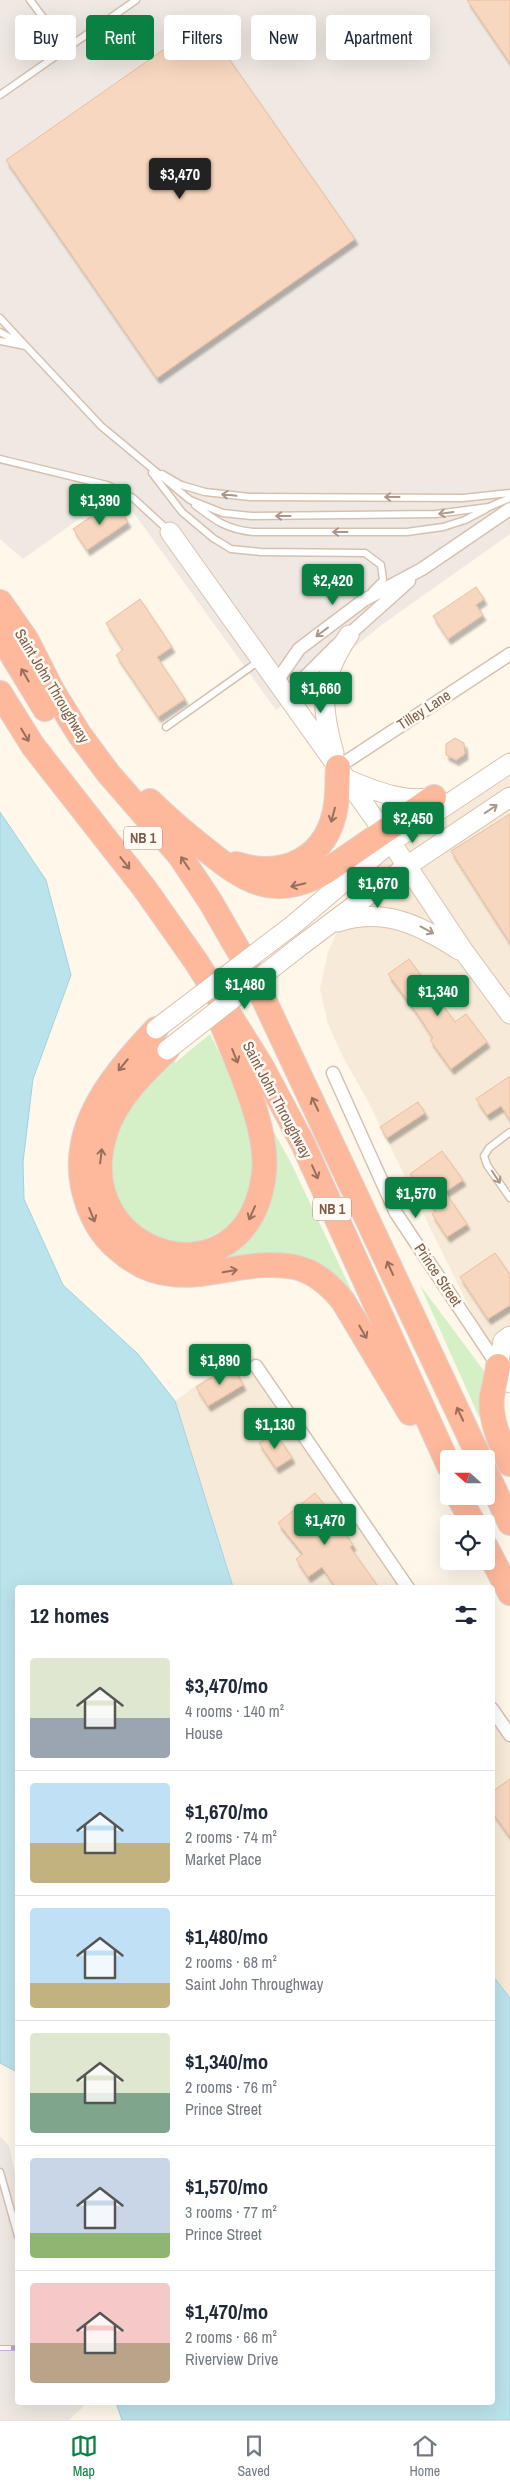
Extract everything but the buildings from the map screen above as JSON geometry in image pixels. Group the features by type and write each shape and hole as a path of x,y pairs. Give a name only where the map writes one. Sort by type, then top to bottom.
{"highway":[{"name":"Saint John Throughway","path":"0,602 26,639 52,690 78,734 108,773 180,856 210,901 251,972 476,1450"},
{"name":"Saint John Throughway","path":"0,635 66,743 196,905 286,1043"},
{"path":"26,639 98,744 127,780 162,813 239,876 255,882 288,887 307,882 387,837 434,797"},
{"name":"Saint John Throughway","path":"0,693 33,746 145,889 197,963 262,1067 303,1144 442,1450"},
{"path":"215,857 242,866 280,868 295,864 311,854 322,841 331,823 342,773"},
{"path":"162,1040 142,1074 126,1093 114,1113 105,1134 101,1150 100,1178 115,1218 130,1236 150,1248 170,1254 190,1255 216,1250 236,1236 252,1217 264,1172 258,1122 250,1097 197,963"},
{"path":"162,1040 119,1069 90,1120 82,1147 81,1176 86,1200 96,1224 111,1244 129,1260 149,1270 175,1276 224,1272 252,1267 295,1267 330,1284 358,1324 440,1465"},
{"path":"504,1374 492,1398 498,1437 510,1464"},
{"path":"495,1491 510,1523"},
{"path":"495,1564 510,1593"}],"street":[{"path":"282,688 299,649 364,600 422,569 510,509"},
{"path":"170,532 342,773 465,953 510,1014"},
{"path":"282,688 349,635 422,569"},
{"path":"349,635 334,658 326,680 323,701 327,728 342,773 374,791 395,796 434,797 510,758"},
{"name":"Tilley Lane","path":"342,773 510,654"},
{"path":"162,1040 293,926 387,837 510,763"},
{"path":"162,1040 303,944 407,866 510,796"},
{"path":"329,925 360,916 394,918 425,929 465,953"},
{"name":"Prince Street","path":"333,1073 396,1213 504,1374"},
{"path":"504,1374 503,1341 510,1336"},
{"path":"256,1366 406,1585"},
{"path":"495,1713 510,1735"}],"lane":[{"path":"30,0 41,15"},
{"path":"76,41 136,0"},
{"path":"0,95 49,60"},
{"path":"0,312 2,320 101,426 221,525 235,530 253,532 407,532 443,527 465,520 510,498"},
{"path":"0,332 26,346"},
{"path":"0,341 26,346"},
{"path":"0,459 107,485 133,498 170,532"},
{"path":"146,464 180,485 205,492 250,497 463,498 510,492"},
{"path":"146,464 182,512 213,538 231,549 261,552 365,553 381,565 383,580 364,600"},
{"path":"190,500 223,513 251,516 436,514 489,507"},
{"path":"166,727 261,659"},
{"path":"510,1132 489,1148 484,1156 487,1165 510,1198"},
{"path":"0,2172 15,2225"}],"shaded area":[{"path":"0,0 510,0 510,534 383,624 276,710 118,491 23,559 0,539"},
{"path":"510,763 510,1383 498,1366 368,1101 343,1057 328,1024 320,989 328,952 338,929 355,898 391,842"},
{"path":"247,1348 328,1463 410,1585 232,1585 175,1401"},
{"path":"495,1713 510,1735 510,1998 495,1979"},
{"path":"0,2136 9,2146 15,2173 15,2405 85,2405 69,2420 0,2420"}],"green space":[{"path":"210,1034 246,1114 254,1148 254,1179 244,1205 227,1226 215,1235 201,1240 188,1242 173,1241 160,1238 147,1231 123,1210 114,1188 111,1166 112,1155 121,1124 137,1097 172,1058 175,1063"},
{"path":"274,1132 291,1163 356,1300 341,1282 327,1270 313,1262 283,1256 226,1259 223,1251"},
{"path":"420,1285 487,1375 484,1412 479,1417"}],"water":[{"path":"0,812 46,880 71,975 33,1079 23,1162 24,1199 63,1285 138,1354 175,1401 232,1585 15,1585 15,2071 0,2063"},
{"path":"495,1979 510,1998 510,2420 122,2420 117,2405 495,2405"}],"railway":[{"path":"0,2348 15,2348"}]}
